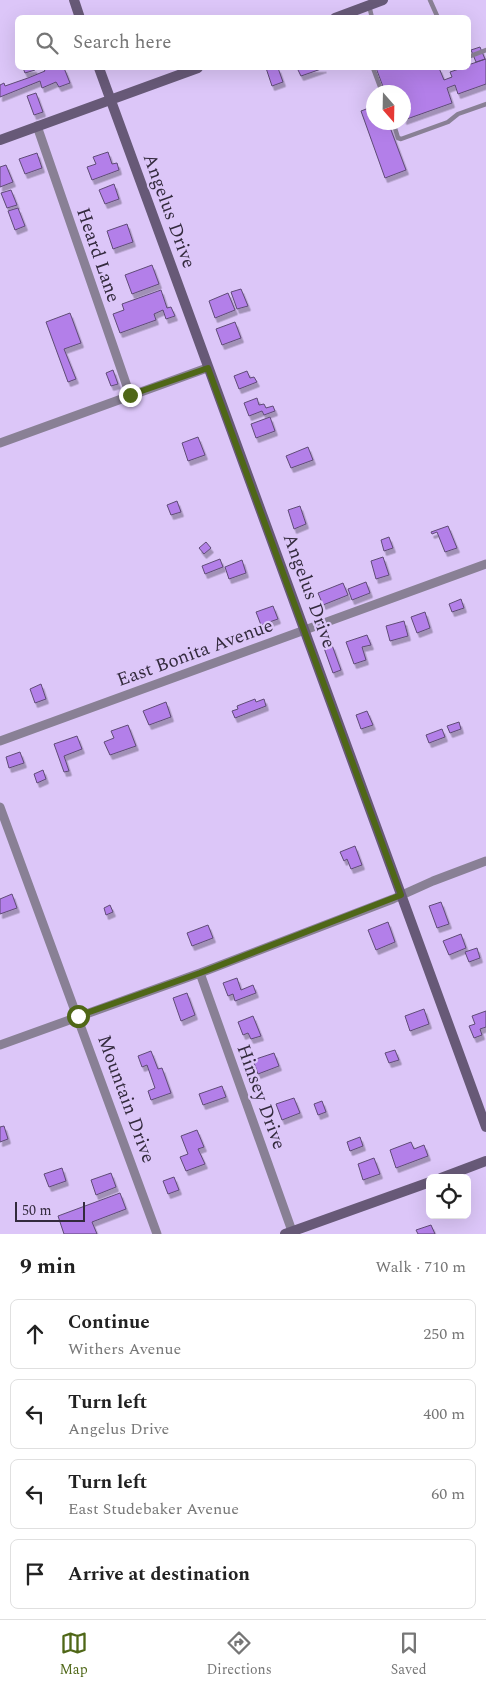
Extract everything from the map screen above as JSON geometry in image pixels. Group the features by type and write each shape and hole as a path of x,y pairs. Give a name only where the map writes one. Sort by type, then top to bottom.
{"street":[{"path":"74,0 79,15"},
{"path":"343,15 383,0"},
{"name":"Angelus Drive","path":"100,70 486,1127"},
{"path":"0,140 192,70"},
{"name":"Heard Lane","path":"37,126 130,395"},
{"path":"0,443 208,368"},
{"name":"East Bonita Avenue","path":"0,742 486,564"},
{"name":"Mountain Drive","path":"0,807 157,1234"},
{"path":"0,1044 200,973 486,861"},
{"name":"Hinsey Drive","path":"200,973 288,1232"},
{"path":"452,1174 486,1162"},
{"path":"288,1232 426,1183"}],"lane":[{"path":"430,0 437,15"},
{"path":"369,5 371,15"},
{"path":"471,56 486,50"},
{"path":"374,70 379,85"},
{"path":"396,130 398,138 401,139 448,122 458,114 486,104"}],"building":[{"path":"480,47 485,59 476,62 471,50"},
{"path":"486,59 486,84 458,94 455,85 447,88 452,103 411,118 411,85 382,85 377,70 440,70 444,80 452,77 450,72 471,70 471,64"},
{"path":"24,70 35,70 25,73"},
{"path":"65,70 70,83 59,87 56,82 42,88 40,81 0,97 0,85 4,83 5,86 45,71"},
{"path":"267,70 279,70 283,82 272,86"},
{"path":"298,70 318,70 301,76"},
{"path":"36,93 43,112 34,115 27,96"},
{"path":"366,109 366,125 361,111"},
{"path":"368,130 391,130 406,170 385,178"},
{"path":"108,152 112,164 117,163 119,170 92,180 87,167 96,164 93,157"},
{"path":"37,153 42,168 25,174 19,159"},
{"path":"6,165 13,182 0,187 0,167"},
{"path":"114,184 119,199 105,204 99,190"},
{"path":"11,190 17,205 7,208 1,193"},
{"path":"18,208 25,226 15,230 8,211"},
{"path":"127,224 133,242 113,249 107,231"},
{"path":"152,265 159,284 132,294 125,275"},
{"path":"241,289 248,306 237,309 231,292"},
{"path":"161,290 167,308 171,307 175,316 166,319 163,310 154,314 156,320 120,333 113,314 124,310 122,304"},
{"path":"228,293 235,310 215,318 209,301"},
{"path":"70,313 81,343 64,349 76,379 68,382 46,322"},
{"path":"235,322 241,338 222,345 216,329"},
{"path":"113,370 118,384 111,386 106,373"},
{"path":"247,371 250,378 254,377 257,382 239,389 234,376"},
{"path":"257,398 259,405 264,404 266,408 273,406 275,411 264,415 262,411 249,416 244,403"},
{"path":"270,417 275,431 256,438 251,424"},
{"path":"198,437 205,455 188,461 182,443"},
{"path":"308,447 313,460 291,468 286,456"},
{"path":"177,501 181,512 171,515 167,505"},
{"path":"300,506 306,524 294,529 288,510"},
{"path":"448,526 457,548 445,552 437,532 432,534 431,532"},
{"path":"389,537 393,548 384,551 381,540"},
{"path":"206,542 211,548 204,554 199,548"},
{"path":"383,557 389,575 376,579 371,561"},
{"path":"220,559 223,567 205,574 202,566"},
{"path":"242,560 246,573 229,579 225,567"},
{"path":"366,582 370,593 352,600 348,589"},
{"path":"343,583 348,595 323,605 318,593"},
{"path":"461,599 464,608 452,612 449,604"},
{"path":"273,606 278,619 261,625 256,612"},
{"path":"425,612 430,628 417,633 411,617"},
{"path":"404,621 408,636 390,641 386,626"},
{"path":"367,635 371,645 362,647 366,660 354,664 346,642"},
{"path":"332,645 341,670 333,673 324,648"},
{"path":"41,684 46,699 35,703 30,689"},
{"path":"255,699 256,702 264,699 266,706 235,718 232,711 238,709 237,706"},
{"path":"166,702 171,717 149,725 143,711"},
{"path":"367,711 373,725 361,729 356,715"},
{"path":"459,722 461,729 450,733 447,726"},
{"path":"128,725 136,746 110,755 104,742 114,738 111,731"},
{"path":"442,729 445,737 429,743 426,735"},
{"path":"77,736 82,749 64,756 69,771 64,772 54,744"},
{"path":"20,752 24,763 9,768 6,757"},
{"path":"43,770 46,779 37,783 34,774"},
{"path":"355,846 362,865 351,869 347,859 344,861 340,852"},
{"path":"12,894 17,908 0,914 0,899"},
{"path":"441,902 449,924 437,928 429,906"},
{"path":"110,905 113,912 106,915 104,908"},
{"path":"388,922 395,942 376,950 368,930"},
{"path":"208,925 213,938 192,946 187,933"},
{"path":"461,934 466,948 449,955 443,941"},
{"path":"477,948 480,958 469,962 465,952"},
{"path":"237,978 241,990 253,985 256,993 235,1001 233,994 228,996 223,983"},
{"path":"187,993 195,1015 181,1021 173,998"},
{"path":"424,1009 429,1024 410,1031 405,1016"},
{"path":"486,1011 486,1027 480,1029 482,1035 474,1038 469,1026 475,1024 472,1016"},
{"path":"253,1016 261,1036 251,1039 248,1033 243,1035 238,1022"},
{"path":"395,1050 399,1060 389,1063 385,1053"},
{"path":"151,1051 158,1069 162,1068 171,1093 151,1100 148,1091 155,1088 147,1065 142,1067 138,1056"},
{"path":"274,1053 279,1066 258,1074 253,1060"},
{"path":"222,1086 226,1097 203,1105 199,1094"},
{"path":"294,1098 300,1113 282,1120 276,1104"},
{"path":"322,1101 326,1112 318,1115 314,1104"},
{"path":"4,1126 8,1139 0,1142 0,1127"},
{"path":"197,1130 204,1147 198,1149 205,1164 186,1171 180,1157 188,1154 181,1136"},
{"path":"360,1137 363,1146 350,1151 347,1142"},
{"path":"411,1142 414,1149 424,1145 428,1156 396,1168 390,1150"},
{"path":"374,1158 380,1174 363,1180 358,1164"},
{"path":"62,1168 66,1181 49,1187 44,1174"},
{"path":"111,1173 116,1187 96,1195 91,1180"},
{"path":"174,1177 179,1190 168,1194 163,1181"},
{"path":"120,1193 126,1209 92,1222 97,1234 64,1234 58,1216"},
{"path":"431,1225 435,1234 418,1234 416,1230"}],"route":[{"path":"78,1016 200,973 401,895 208,368 130,395"}]}
